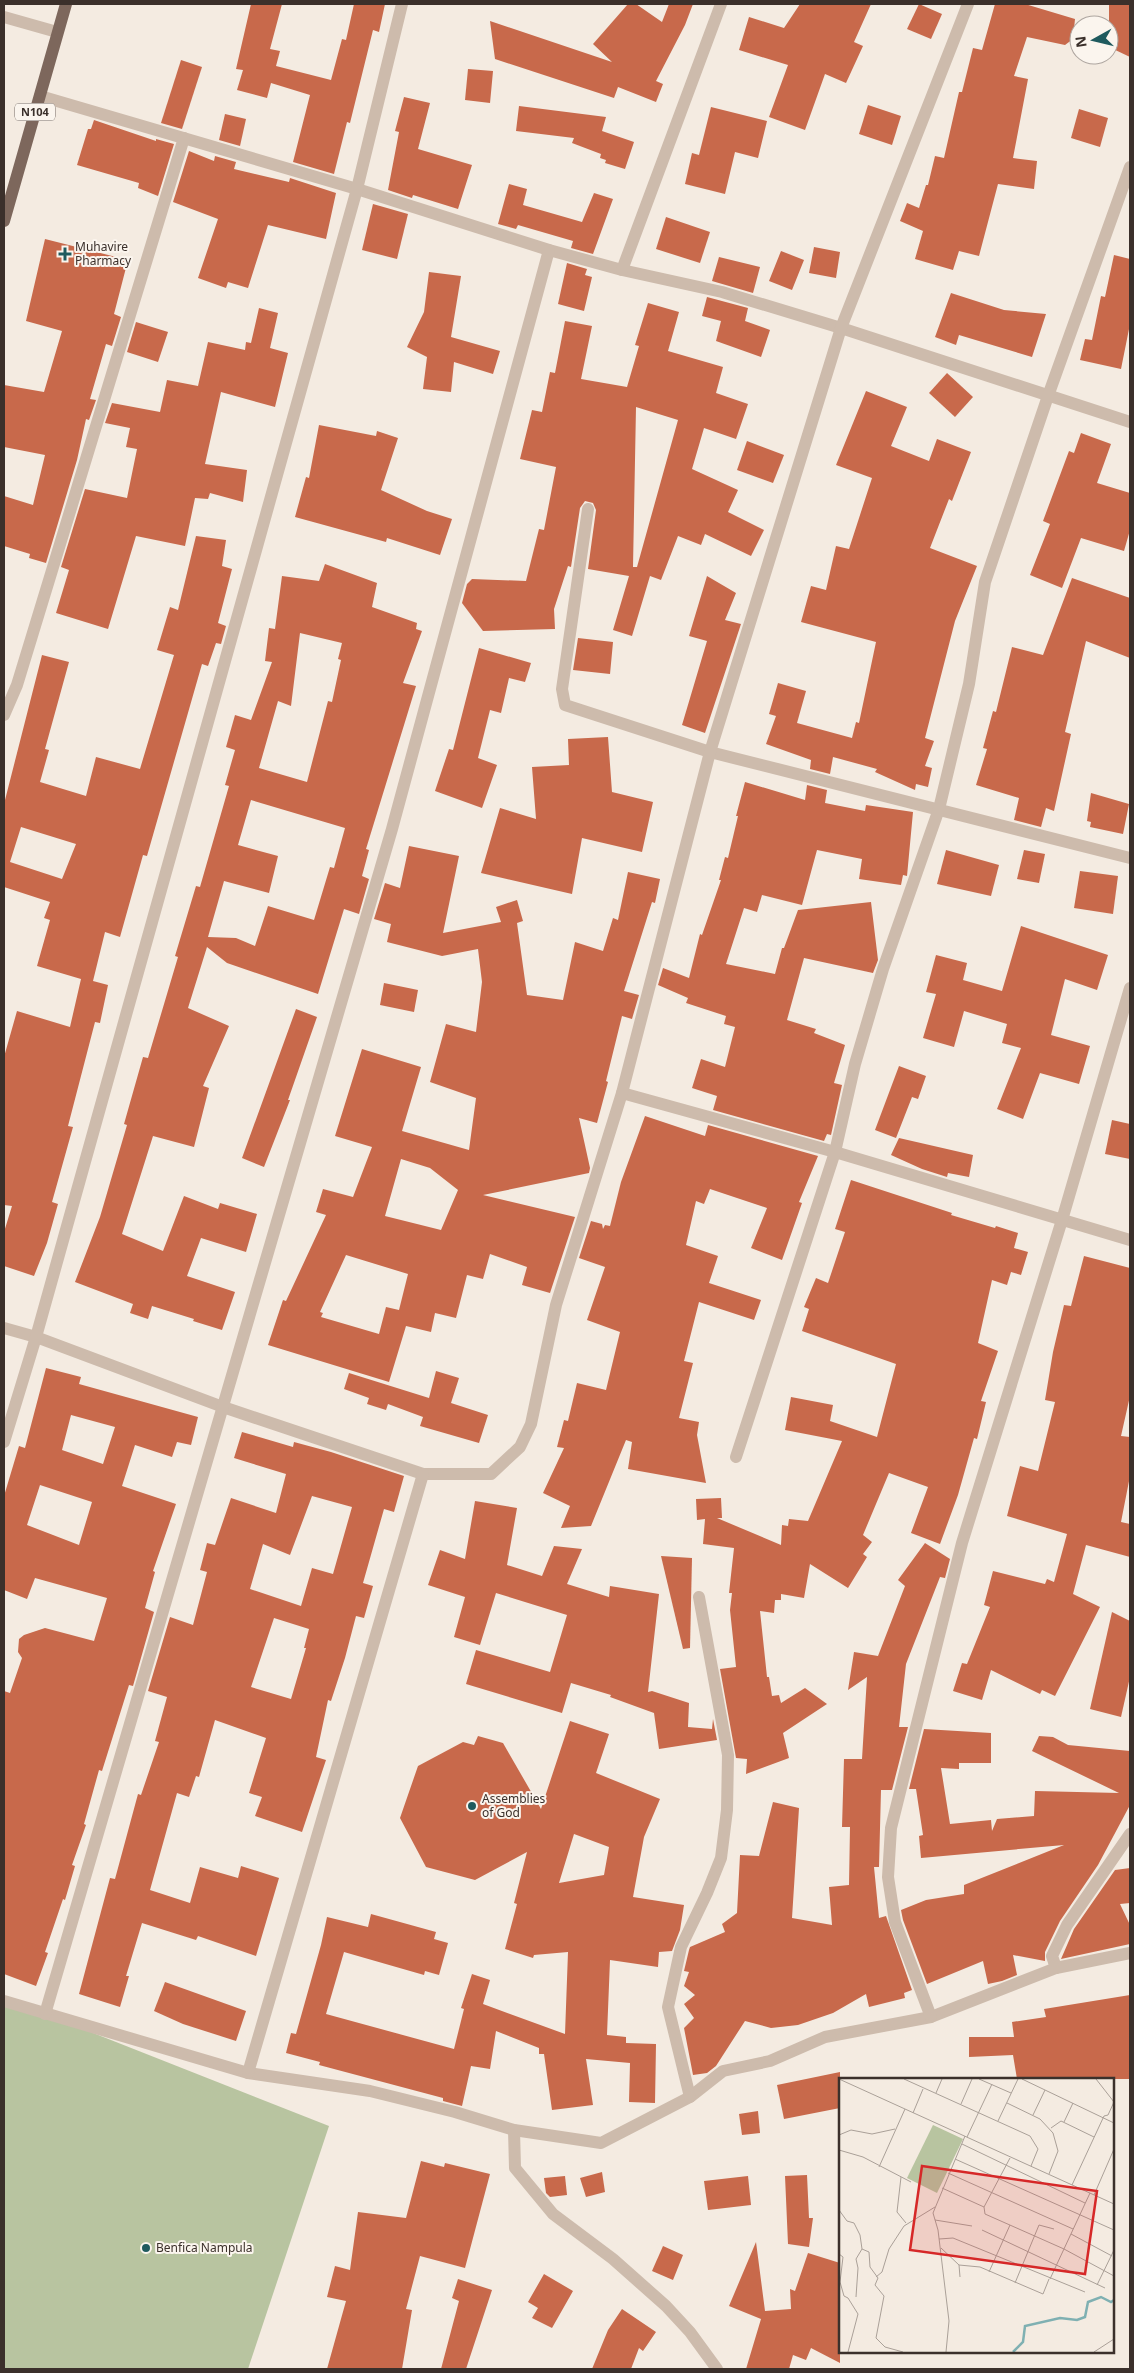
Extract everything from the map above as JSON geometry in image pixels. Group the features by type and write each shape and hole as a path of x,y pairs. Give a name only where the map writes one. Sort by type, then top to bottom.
{"main road":[{"name":"N104","path":"4,221 66,4"}],"street":[{"path":"4,1442 36,1337 357,189 402,4"},
{"path":"622,270 721,4"},
{"path":"4,1328 36,1337 223,1407 422,1474 491,1474 520,1447 531,1424 556,1305 622,1093 710,752 841,328 968,4"},
{"path":"4,17 57,32"},
{"path":"40,96 357,189 549,250 622,270 722,292 841,328 1130,422"},
{"path":"4,714 20,675 184,138"},
{"path":"736,1457 835,1152 855,1064 880,978 939,809 969,684 985,582 1048,396 1130,167"},
{"path":"45,2014 392,829 549,250"},
{"path":"588,509 562,689 565,705 710,752 1130,858"},
{"path":"931,2017 895,1922 888,1877 891,1828 962,1543 1062,1220 1130,988"},
{"path":"622,1093 835,1152 1130,1240"},
{"path":"248,2073 422,1474"},
{"path":"690,2097 668,2007 681,1947 708,1893 721,1858 727,1810 728,1755 699,1597"},
{"path":"1056,1968 1052,1956 1067,1925 1130,1834"},
{"path":"4,2001 248,2073 370,2092 455,2112 514,2130 601,2143 690,2097 723,2072 770,2061 825,2037 931,2017 1056,1968 1130,1953"},
{"path":"514,2130 515,2168 553,2214 613,2259 666,2306 690,2332 717,2369"}],"green space":[{"name":"Benfica Nampula","path":"4,2001 45,2014 329,2126 248,2369 4,2369"}],"building":[{"path":"251,4 282,4 270,49 280,51 276,66 331,80 342,39 346,40 354,4 385,4 379,32 373,30 350,123 347,122 334,174 293,162 310,95 271,83 267,98 237,90 243,70 236,69"},
{"path":"628,4 636,4 662,22 669,4 693,4 685,25 656,81 663,84 656,102 618,87 614,98 495,59 490,21 612,62 593,44"},
{"path":"800,4 871,4 854,42 863,46 846,83 825,74 805,130 769,117 788,65 739,50 749,17 784,28"},
{"path":"919,4 942,14 931,39 907,29"},
{"path":"995,4 1025,4 1069,17 1069,42 1065,45 1027,37 1014,76 1028,79 1013,158 1037,161 1034,189 998,184 979,256 959,251 953,270 915,259 923,231 900,221 907,203 919,208 926,185 928,185 935,156 944,158 959,92 962,92 973,48 982,50"},
{"path":"1109,4 1130,4 1130,57 1119,52 1119,15 1109,15"},
{"path":"181,60 202,67 182,129 161,123"},
{"path":"468,69 493,71 490,103 465,100"},
{"path":"404,97 430,103 418,149 472,165 458,209 413,195 412,198 388,190 399,132 395,131"},
{"path":"868,105 901,116 892,145 859,134"},
{"path":"519,106 606,117 602,131 634,142 625,169 605,163 606,160 600,158 601,154 572,143 574,138 516,131"},
{"path":"711,107 767,121 758,158 735,152 725,194 685,184 692,153 699,155"},
{"path":"1079,109 1108,118 1100,147 1071,138"},
{"path":"225,114 246,119 240,146 219,140"},
{"path":"94,120 156,141 156,139 174,144 158,196 138,188 139,183 77,165 88,129 91,129"},
{"path":"189,151 214,161 215,156 236,162 234,169 289,182 290,178 336,193 326,239 268,225 248,288 228,282 226,288 198,278 218,219 173,202"},
{"path":"509,184 527,189 523,205 582,222 594,193 613,199 593,254 571,248 573,241 518,225 516,229 498,224"},
{"path":"373,204 408,214 397,259 362,250"},
{"path":"666,217 710,232 700,263 656,249"},
{"path":"45,239 128,260 114,314 121,317 112,346 106,344 90,399 96,400 89,420 86,419 77,460 46,563 29,558 30,554 4,546 4,496 33,505 45,455 4,447 4,385 44,392 62,331 26,321"},
{"path":"814,247 840,252 836,278 809,273"},
{"path":"781,251 804,260 792,290 769,281"},
{"path":"1114,255 1130,259 1130,324 1121,369 1080,360 1085,339 1092,340 1101,296 1105,297"},
{"path":"719,257 760,267 753,293 712,281"},
{"path":"567,263 587,269 585,275 592,277 584,311 558,304"},
{"path":"429,272 461,276 451,337 500,351 493,374 454,362 451,392 423,389 427,357 407,347 424,312"},
{"path":"951,293 1004,310 1046,314 1032,357 959,335 956,345 935,337"},
{"path":"707,297 748,308 745,321 770,330 761,357 716,341 721,321 702,316"},
{"path":"648,303 679,312 668,351 723,367 716,393 748,404 736,439 704,428 692,469 738,490 728,512 764,530 751,556 705,534 701,545 678,536 661,580 650,576 632,636 613,630 629,576 588,569 596,510 593,503 585,501 580,508 571,567 568,566 554,609 555,629 483,631 462,603 467,584 472,579 526,581 539,529 544,530 556,467 520,459 532,410 542,412 550,372 555,373 565,321 592,326 581,379 627,387 639,346 635,345","holes":["636,407 678,420 637,567 633,567"]},
{"path":"259,308 278,313 270,348 288,353 275,407 221,392 205,464 247,470 243,502 210,493 208,499 195,498 185,546 136,536 108,629 56,613 69,570 61,567 85,489 127,498 137,449 126,447 130,428 105,423 112,403 160,412 167,380 198,386 208,342 245,350 246,342 251,343"},
{"path":"136,322 168,332 158,362 127,352"},
{"path":"947,373 973,397 955,417 929,393"},
{"path":"866,391 907,407 891,446 929,461 937,439 971,452 952,501 949,499 930,548 977,566 955,621 925,738 934,741 925,766 932,768 928,787 916,784 915,790 875,772 877,769 833,757 830,774 810,769 811,760 766,744 776,716 769,714 778,683 806,691 797,723 852,738 856,722 859,723 876,642 801,622 811,586 826,590 836,546 849,549 872,478 836,465"},
{"path":"319,425 376,436 377,431 398,438 381,490 427,511 452,519 440,555 387,538 386,542 295,517 306,477 309,478"},
{"path":"1081,433 1111,444 1097,483 1130,493 1130,530 1124,551 1081,538 1062,588 1030,575 1050,524 1043,521 1069,451 1074,453"},
{"path":"747,441 784,455 773,483 737,470"},
{"path":"196,536 226,540 222,566 232,569 218,623 226,626 221,644 216,643 208,666 202,664 147,856 143,855 120,937 105,932 93,981 108,985 100,1023 95,1022 68,1126 73,1127 52,1202 58,1204 47,1243 34,1276 4,1266 4,1232 12,1206 4,1205 4,1057 17,1011 70,1027 81,979 37,966 50,920 44,918 50,902 4,887 4,804 42,655 69,662 45,749 49,750 40,782 86,796 96,757 140,769 174,655 157,650 170,607 178,610","holes":["21,827 76,844 62,879 10,862"]},
{"path":"325,564 377,583 372,607 417,623 416,629 422,631 403,683 416,686 366,849 369,850 362,876 369,879 359,914 344,909 318,994 227,963 207,947 188,1008 229,1026 203,1086 209,1088 194,1147 153,1136 122,1234 163,1251 184,1196 218,1209 220,1203 257,1214 246,1252 201,1238 187,1276 235,1292 222,1330 152,1306 148,1319 130,1313 133,1304 75,1282 100,1217 127,1125 124,1124 143,1057 148,1058 178,957 175,956 196,886 200,887 229,786 225,785 235,750 226,747 235,715 251,720 272,662 265,661 269,628 275,629 282,576 319,581","holes":["300,633 342,643 338,659 341,660 332,702 328,701 307,782 259,768 278,701 291,706","251,800 345,828 334,868 330,867 314,920 268,906 255,946 236,938 208,937 224,881 269,893 278,856 238,845"]},
{"path":"707,576 736,593 725,620 741,624 705,733 682,725 707,641 689,636"},
{"path":"1072,578 1130,598 1130,658 1086,641 1065,732 1071,734 1054,811 1046,808 1041,827 1014,820 1019,798 976,785 987,749 983,748 993,711 996,712 1012,647 1043,655"},
{"path":"578,638 613,642 610,674 573,670"},
{"path":"479,648 531,663 525,682 509,678 501,713 490,710 478,758 497,765 482,808 435,791 449,749 453,750"},
{"path":"608,737 612,792 653,802 642,852 582,838 572,894 481,873 500,808 536,819 532,767 569,765 568,739"},
{"path":"745,782 805,800 807,785 827,790 825,803 865,811 866,805 913,812 907,876 903,875 901,885 859,879 862,859 817,850 802,905 762,895 757,912 744,908 726,964 775,974 782,948 784,948 798,910 871,902 878,960 873,973 804,958 787,1020 816,1029 814,1033 845,1045 834,1083 842,1085 831,1135 827,1134 824,1141 713,1110 717,1096 692,1088 701,1059 725,1067 735,1027 724,1024 726,1016 686,1003 688,998 658,985 663,968 689,978 700,934 702,935 721,880 719,880 725,857 728,858"},
{"path":"1091,793 1129,804 1123,834 1090,827 1091,822 1087,821"},
{"path":"409,846 459,856 443,933 501,922 496,907 517,900 523,921 517,923 527,995 563,1000 575,942 603,951 613,918 618,920 628,872 660,879 655,903 652,902 624,991 639,995 632,1019 622,1016 597,1123 579,1118 590,1168 589,1173 483,1195 575,1217 550,1293 522,1285 527,1267 490,1254 483,1279 467,1275 456,1318 435,1313 431,1332 406,1326 389,1382 268,1345 283,1300 286,1301 326,1215 316,1212 323,1189 353,1197 372,1147 335,1136 362,1049 421,1067 402,1131 469,1150 476,1098 430,1082 446,1024 476,1032 482,982 478,949 442,956 387,942 391,924 374,919 385,883 400,888","holes":["401,1159 430,1168 458,1190 441,1230 385,1216","346,1255 408,1274 399,1310 386,1307 379,1334 321,1317 323,1313 320,1312"]},
{"path":"946,850 999,865 991,896 937,884"},
{"path":"1024,850 1045,854 1039,883 1017,879"},
{"path":"1080,871 1118,876 1113,914 1074,908"},
{"path":"1021,926 1108,955 1097,990 1065,979 1051,1035 1090,1046 1079,1084 1040,1073 1023,1119 997,1109 1021,1048 1002,1043 1007,1024 964,1011 954,1047 923,1038 936,994 926,992 936,955 967,963 963,980 1002,991"},
{"path":"384,983 418,990 414,1012 380,1005"},
{"path":"296,1009 317,1017 288,1100 290,1100 264,1167 242,1158"},
{"path":"899,1066 926,1076 918,1099 912,1097 896,1138 875,1130"},
{"path":"645,1116 705,1136 708,1125 818,1156 799,1202 802,1203 782,1260 751,1248 767,1208 710,1189 704,1204 696,1201 686,1245 718,1256 709,1283 761,1300 754,1320 699,1302 684,1361 693,1363 679,1418 699,1422 697,1435 706,1483 628,1469 632,1442 626,1440 591,1526 561,1528 570,1506 543,1493 564,1448 557,1447 564,1420 568,1421 577,1383 606,1390 620,1332 587,1320 605,1267 579,1258 591,1221 602,1224 603,1229 605,1225 610,1226 621,1182"},
{"path":"1112,1120 1130,1124 1130,1159 1105,1154"},
{"path":"899,1138 973,1155 969,1177 948,1173 947,1177 922,1169 891,1155"},
{"path":"851,1180 952,1213 951,1215 1018,1233 1014,1248 1028,1252 1021,1275 1011,1272 1007,1285 992,1280 978,1343 998,1351 981,1401 986,1402 977,1439 974,1438 958,1495 940,1544 911,1533 928,1487 889,1473 863,1535 872,1542 863,1554 867,1557 848,1588 810,1564 804,1598 781,1594 781,1600 775,1600 774,1613 760,1611 767,1677 769,1677 772,1696 779,1695 781,1703 805,1688 827,1704 783,1733 789,1758 746,1774 747,1759 736,1758 720,1669 736,1667 730,1610 732,1593 729,1593 734,1548 703,1544 705,1519 697,1520 696,1499 721,1498 722,1518 717,1518 781,1545 782,1525 788,1526 789,1519 808,1521 842,1441 785,1430 791,1397 833,1405 830,1421 877,1437 896,1364 802,1331 809,1309 804,1307 816,1278 828,1283 845,1232 835,1229"},
{"path":"1084,1256 1130,1268 1130,1396 1121,1436 1130,1437 1130,1476 1121,1522 1130,1524 1130,1557 1086,1545 1073,1594 1100,1607 1055,1696 1042,1690 1040,1694 991,1670 982,1700 953,1691 962,1663 967,1664 990,1607 984,1605 993,1571 1045,1584 1047,1579 1054,1582 1067,1534 1007,1516 1020,1466 1038,1471 1055,1402 1045,1400 1053,1352 1064,1305 1071,1306"},
{"path":"46,1368 81,1377 79,1384 198,1417 191,1445 177,1442 172,1457 135,1445 122,1486 176,1504 153,1571 155,1572 145,1608 154,1612 133,1686 129,1685 102,1771 99,1770 84,1824 86,1825 72,1865 75,1866 65,1900 63,1899 45,1952 48,1953 36,1986 4,1974 4,1691 10,1693 22,1658 18,1652 19,1639 24,1635 45,1628 94,1641 107,1598 35,1578 27,1599 4,1590 4,1496 19,1446 25,1448","holes":["71,1415 115,1427 103,1464 62,1450","40,1485 92,1502 79,1545 27,1525"]},
{"path":"436,1371 459,1378 451,1403 488,1415 479,1443 420,1426 423,1417 388,1404 386,1410 367,1404 369,1398 344,1389 349,1373 429,1398"},
{"path":"242,1432 293,1447 294,1442 331,1452 404,1476 394,1512 384,1509 363,1583 373,1586 364,1618 356,1616 331,1701 328,1700 316,1757 326,1760 302,1832 255,1816 262,1797 249,1793 266,1738 215,1720 199,1777 196,1776 189,1797 177,1793 150,1890 190,1903 200,1867 238,1878 241,1866 279,1878 256,1956 198,1936 196,1940 142,1923 126,1976 129,1976 120,2007 79,1994 110,1878 115,1879 138,1794 141,1795 159,1742 155,1741 167,1697 148,1691 170,1617 193,1625 207,1572 200,1570 207,1543 215,1545 231,1498 276,1513 286,1474 234,1458","holes":["312,1496 352,1507 333,1574 312,1568 301,1606 250,1589 263,1544 290,1555","274,1618 309,1629 304,1648 306,1648 291,1699 251,1687"]},
{"path":"475,1501 517,1508 507,1565 542,1576 554,1546 582,1549 567,1584 609,1597 610,1586 659,1594 648,1692 652,1691 689,1703 688,1727 712,1729 713,1719 717,1740 659,1749 654,1713 610,1697 611,1695 571,1683 562,1713 466,1684 476,1650 550,1672 567,1615 496,1593 480,1645 454,1637 465,1597 428,1585 440,1550 465,1559"},
{"path":"925,1543 950,1559 945,1578 940,1577 906,1664 899,1727 908,1727 892,1790 881,1790 879,1867 874,1867 879,1918 886,1916 912,1990 904,1993 905,1998 869,2007 866,1994 833,2013 798,2025 771,2028 745,2021 716,2066 707,2073 693,2075 684,2028 694,2018 684,2004 695,1995 684,1986 689,1972 684,1971 689,1950 690,1947 725,1932 722,1924 737,1913 740,1855 759,1856 773,1802 799,1808 792,1918 832,1925 829,1887 849,1885 850,1827 842,1827 844,1759 862,1759 867,1677 848,1690 854,1652 878,1656 905,1586 898,1580"},
{"path":"661,1556 692,1558 690,1648 683,1649"},
{"path":"1112,1612 1130,1621 1130,1677 1121,1717 1090,1709"},
{"path":"570,1721 609,1734 596,1773 660,1799 644,1837 633,1897 684,1905 680,1930 672,1951 659,1952 658,1967 610,1960 607,2035 626,2037 626,2043 656,2044 655,2103 629,2102 630,2063 586,2059 593,2105 552,2110 544,2054 539,2054 539,2048 496,2031 490,2069 471,2066 462,2106 443,2101 443,2098 319,2065 320,2062 286,2053 291,2033 296,2034 327,1917 368,1927 371,1914 436,1932 434,1939 448,1943 439,1975 425,1971 424,1975 344,1952 326,2014 454,2049 464,2009 461,2008 472,1974 490,1980 483,2004 565,2034 568,1952 534,1955 533,1958 505,1949 517,1904 514,1903 527,1852 475,1880 426,1867 400,1818 418,1766 463,1742 474,1745 478,1736 503,1743 541,1809","holes":["574,1834 609,1847 604,1875 559,1883"]},
{"path":"924,1729 991,1733 991,1763 959,1763 959,1769 941,1768 950,1824 991,1820 992,1831 997,1819 1034,1816 1035,1791 1119,1793 1032,1751 1039,1736 1053,1737 1068,1745 1130,1751 1130,1805 1098,1865 1060,1921 1045,1952 1045,1961 1013,1955 1017,1975 1002,1981 988,1984 983,1961 927,1984 901,1910 926,1900 964,1894 964,1885 1064,1845 921,1858 919,1836 923,1835 916,1789 909,1789"},
{"path":"1130,1868 1130,1903 1120,1904 1130,1925 1130,1944 1061,1959 1074,1929 1115,1870"},
{"path":"165,1982 246,2011 236,2041 183,2024 154,2011"},
{"path":"1130,1995 1130,2079 1017,2078 1013,2055 969,2057 969,2037 1014,2037 1012,2022 1046,2017 1044,2009"},
{"path":"840,2072 839,2108 784,2119 777,2085"},
{"path":"758,2111 760,2133 742,2135 739,2114"},
{"path":"421,2161 444,2167 445,2163 490,2174 465,2268 420,2256 406,2309 412,2310 402,2369 327,2369 346,2301 327,2297 335,2266 350,2270 358,2212 406,2218"},
{"path":"602,2172 605,2192 586,2197 580,2178"},
{"path":"807,2175 809,2218 813,2218 809,2247 788,2244 785,2176"},
{"path":"565,2176 567,2195 550,2197 546,2193 544,2178"},
{"path":"748,2176 751,2205 708,2210 704,2181"},
{"path":"756,2242 765,2311 791,2309 790,2289 795,2291 808,2253 839,2263 840,2363 811,2348 806,2360 793,2355 789,2369 746,2369 761,2319 729,2306"},
{"path":"663,2246 683,2255 673,2280 652,2271"},
{"path":"544,2274 573,2291 552,2328 532,2318 538,2308 528,2302"},
{"path":"458,2279 492,2290 466,2369 441,2369 459,2301 452,2298"},
{"path":"622,2309 656,2332 643,2351 639,2348 631,2369 592,2369 608,2330"}],"place":[{"name":"Muhavire Pharmacy","path":"65,254"},
{"name":"Assemblies of God","path":"472,1806"},
{"name":"Benfica Nampula","path":"146,2248"}]}
